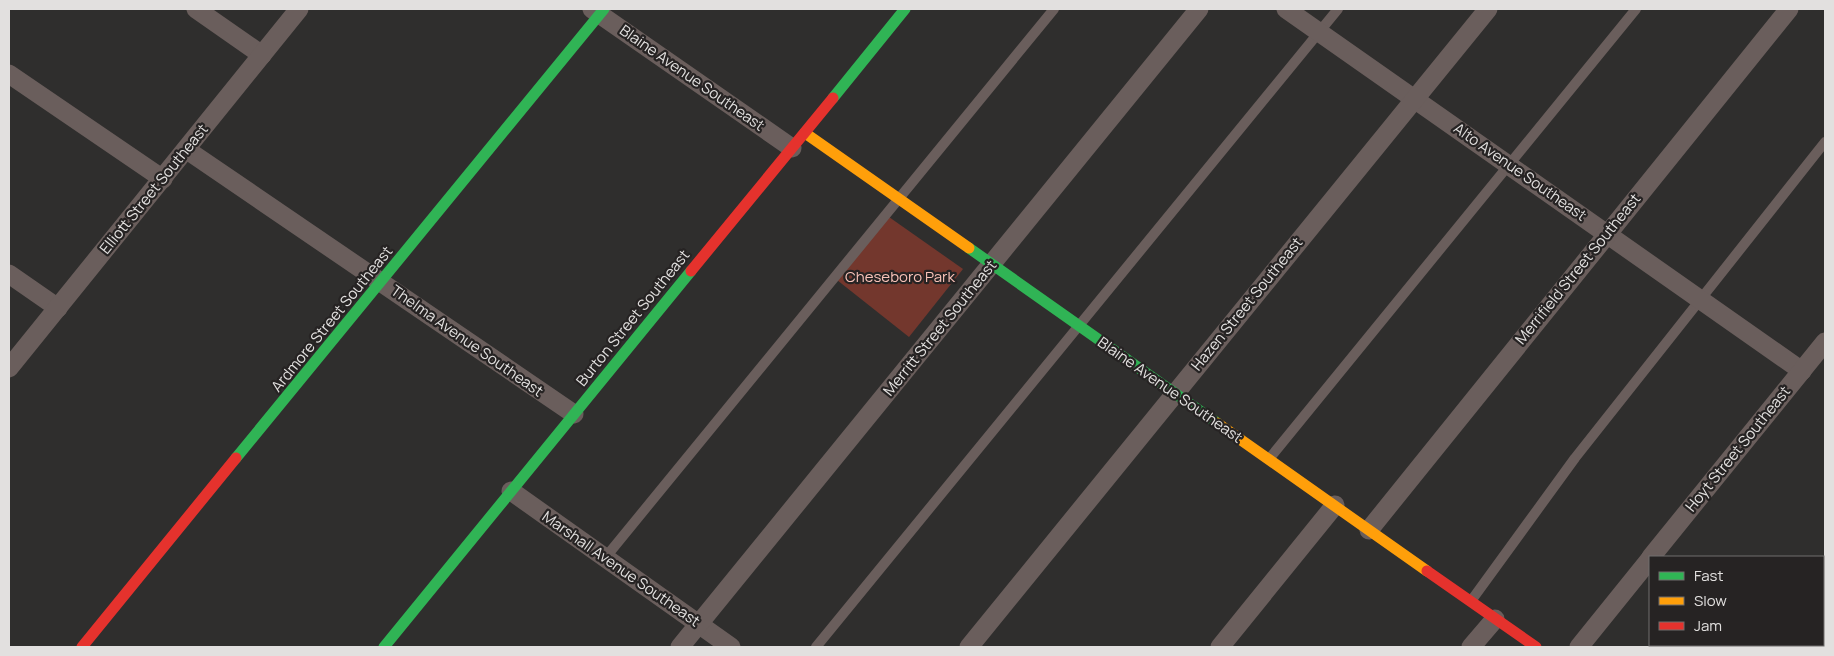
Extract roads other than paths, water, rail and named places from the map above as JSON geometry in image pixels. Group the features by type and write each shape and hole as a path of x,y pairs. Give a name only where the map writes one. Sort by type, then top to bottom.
{"street":[{"path":"196,9 262,55"},
{"name":"Elliott Street Southeast","path":"9,368 299,9"},
{"name":"Burton Street Southeast","path":"384,647 905,9"},
{"name":"Merritt Street Southeast","path":"680,647 1199,9"},
{"name":"Alto Avenue Southeast","path":"1286,9 1802,370"},
{"name":"Hazen Street Southeast","path":"969,647 1488,9"},
{"name":"Merrifield Street Southeast","path":"1369,530 1789,9"},
{"name":"Blaine Avenue Southeast","path":"598,11 792,148"},
{"name":"Ardmore Street Southeast","path":"82,647 381,282 598,11"},
{"path":"9,74 163,179"},
{"name":"Blaine Avenue Southeast","path":"805,132 1174,394 1536,647"},
{"name":"Thelma Avenue Southeast","path":"187,150 574,414"},
{"path":"9,274 58,308"},
{"name":"Hoyt Street Southeast","path":"1653,556 1825,342"},
{"name":"Marshall Avenue Southeast","path":"511,491 731,647"},
{"path":"1220,647 1335,505"},
{"name":"Hoyt Street Southeast","path":"1579,647 1649,560"},
{"path":"1471,647 1495,619"}],"lane":[{"path":"606,558 1054,9"},
{"path":"816,647 1338,9"},
{"path":"1269,459 1636,9"},
{"path":"1470,602 1576,458 1825,142"}],"park label":[{"name":"Cheseboro Park","path":"900,277"}]}
